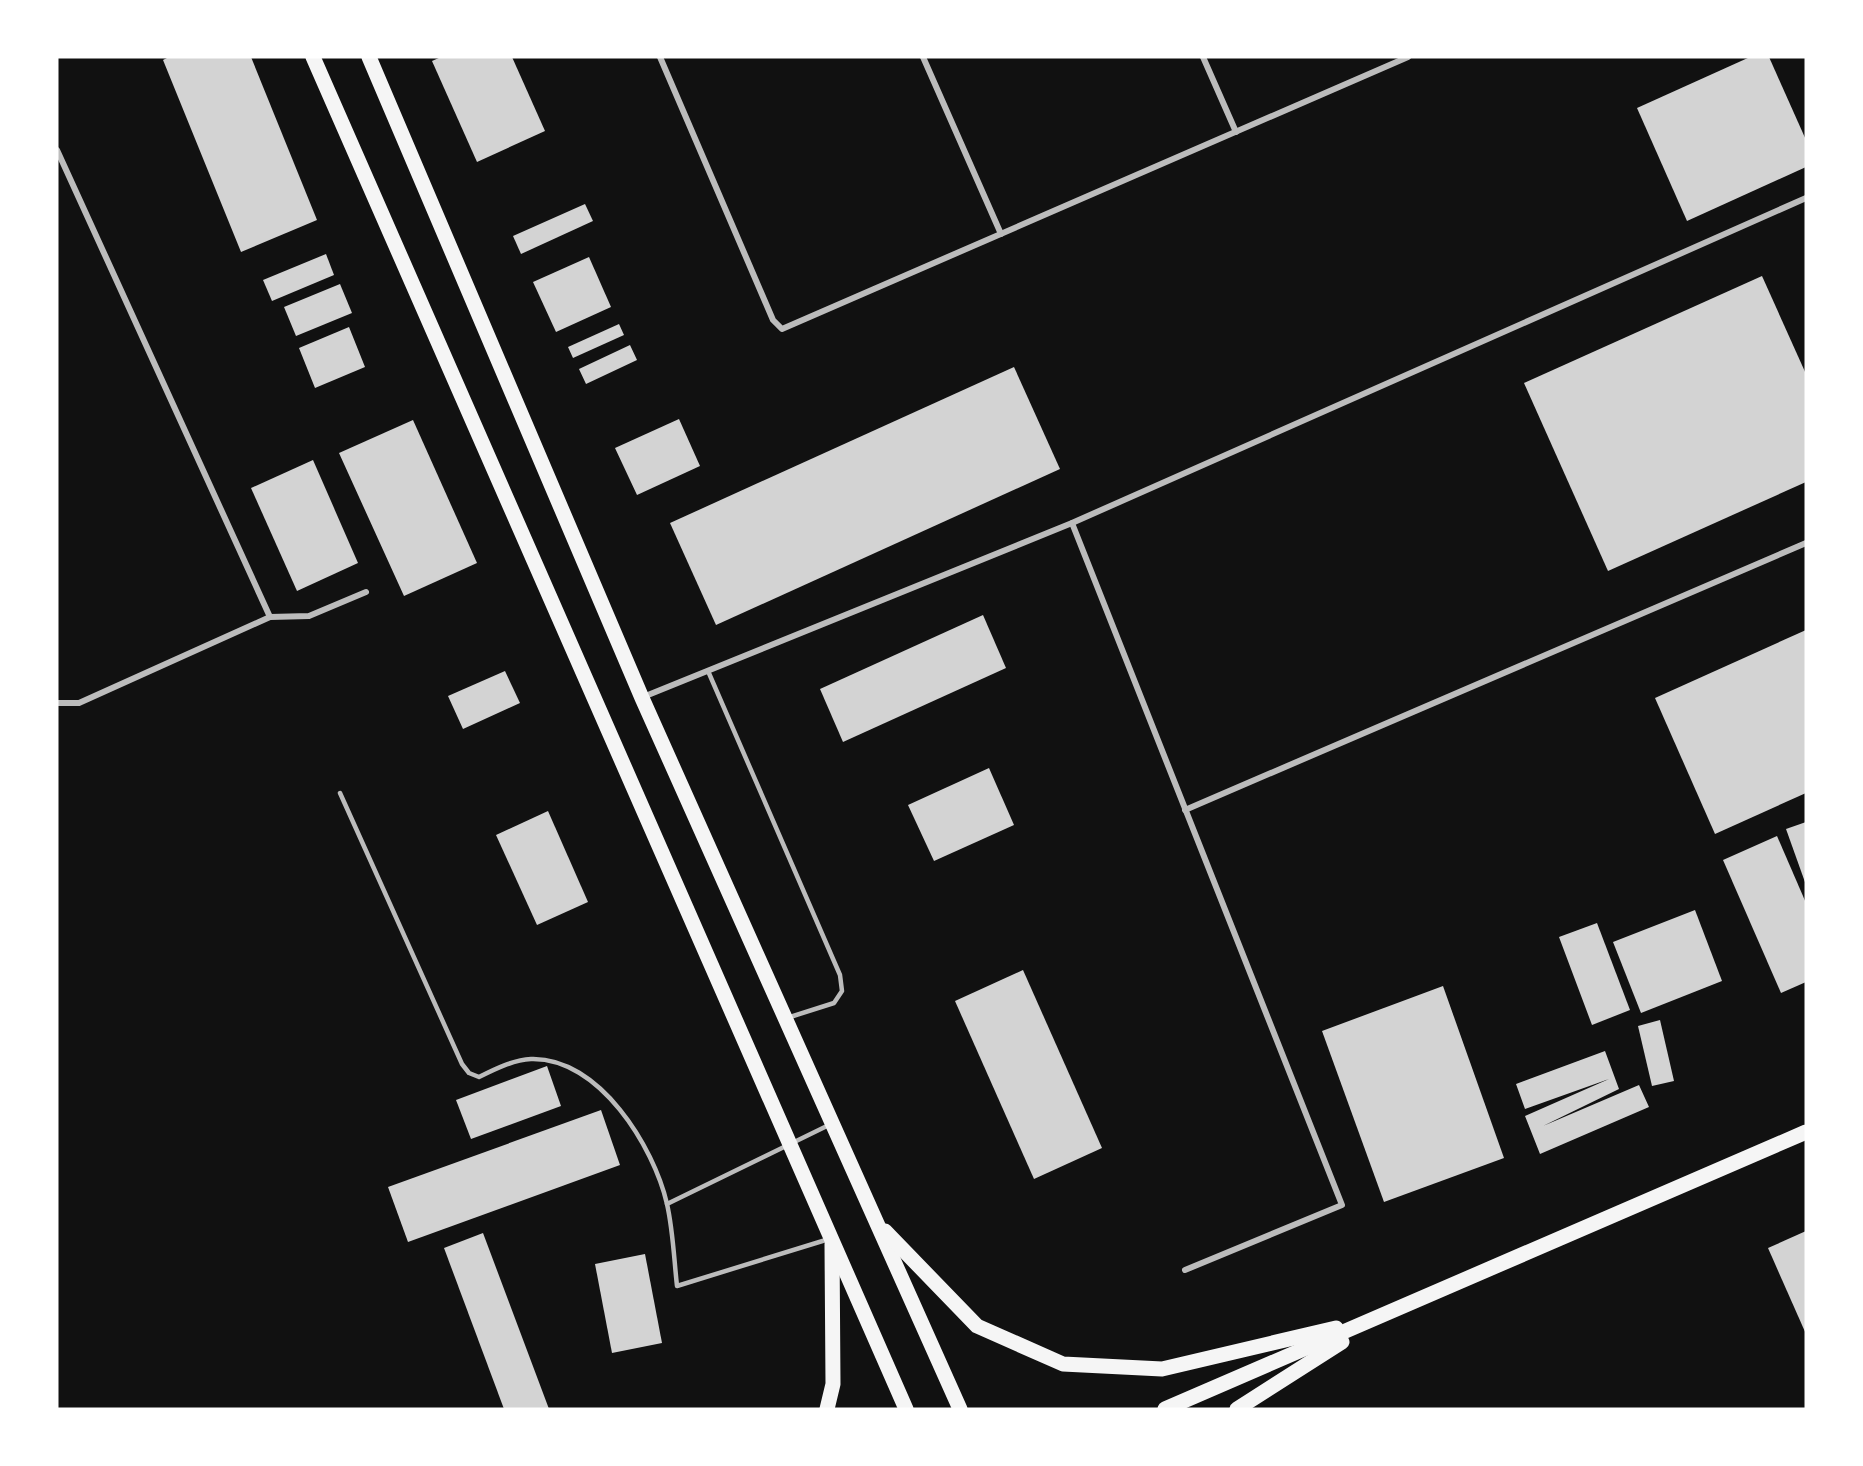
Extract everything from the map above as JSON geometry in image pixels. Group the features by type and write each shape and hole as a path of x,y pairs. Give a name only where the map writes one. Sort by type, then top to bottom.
{"main road":[{"path":"313,57 906,1409"},
{"path":"369,57 642,698 960,1409"},
{"path":"1165,1409 1806,1132"},
{"path":"876,1222 977,1326 1063,1364 1162,1369 1377,1319"},
{"path":"827,1409 833,1384 832,1238"},
{"path":"1237,1409 1377,1319"}],"street":[{"path":"660,57 773,320 782,329 1408,57"},
{"path":"923,57 1001,234"},
{"path":"1203,57 1236,132"},
{"path":"57,150 270,617"},
{"path":"642,698 1072,523 1806,198"},
{"path":"1072,523 1342,1205 1185,1270"},
{"path":"1185,810 1806,543"},
{"path":"57,703 79,703 270,617 309,616 366,591"}],"lane":[{"path":"708,671 840,975 842,991 834,1004 784,1019"},
{"path":"340,793 462,1064 469,1073 479,1077 500,1066 531,1059 556,1064 592,1080 622,1111 648,1150 667,1204 677,1286 832,1238"},
{"path":"667,1204 831,1124"}],"building":[{"path":"169,57 251,57 317,220 241,252 163,60"},
{"path":"441,57 512,57 545,131 477,162 432,61"},
{"path":"1750,57 1769,57 1806,140 1806,167 1687,221 1637,108"},
{"path":"585,204 593,221 521,254 513,236"},
{"path":"326,254 334,275 272,301 263,280"},
{"path":"589,257 611,307 556,332 533,282"},
{"path":"1762,276 1806,374 1806,482 1608,571 1524,383"},
{"path":"340,284 352,313 296,336 284,307"},
{"path":"619,324 624,335 573,358 568,347"},
{"path":"349,327 365,367 315,388 299,348"},
{"path":"630,345 637,360 586,384 579,369"},
{"path":"1014,367 1060,469 716,625 670,523"},
{"path":"679,419 700,466 637,495 615,448"},
{"path":"413,420 477,563 404,596 339,453"},
{"path":"313,460 358,563 297,591 251,488"},
{"path":"983,615 1006,668 843,742 820,689"},
{"path":"1806,630 1806,793 1715,834 1655,698"},
{"path":"505,671 520,703 463,729 448,696"},
{"path":"989,768 1014,825 934,861 908,805"},
{"path":"548,811 588,902 537,925 496,835"},
{"path":"1806,822 1806,885 1786,829"},
{"path":"1777,836 1806,903 1806,982 1781,993 1723,860"},
{"path":"1695,910 1722,981 1641,1013 1613,942"},
{"path":"1597,923 1630,1010 1592,1025 1559,937"},
{"path":"1023,970 1102,1148 1034,1179 955,1001"},
{"path":"1443,986 1504,1158 1384,1202 1322,1031"},
{"path":"1660,1020 1674,1081 1652,1086 1638,1026"},
{"path":"1605,1051 1619,1089 1543,1126 1639,1085 1649,1107 1540,1154 1525,1116 1609,1079 1525,1109 1516,1084"},
{"path":"547,1066 561,1106 471,1139 456,1100"},
{"path":"601,1110 620,1165 408,1242 388,1187"},
{"path":"1806,1231 1806,1334 1768,1248"},
{"path":"483,1233 549,1409 504,1409 444,1248"},
{"path":"645,1254 662,1343 612,1353 595,1264"}]}
